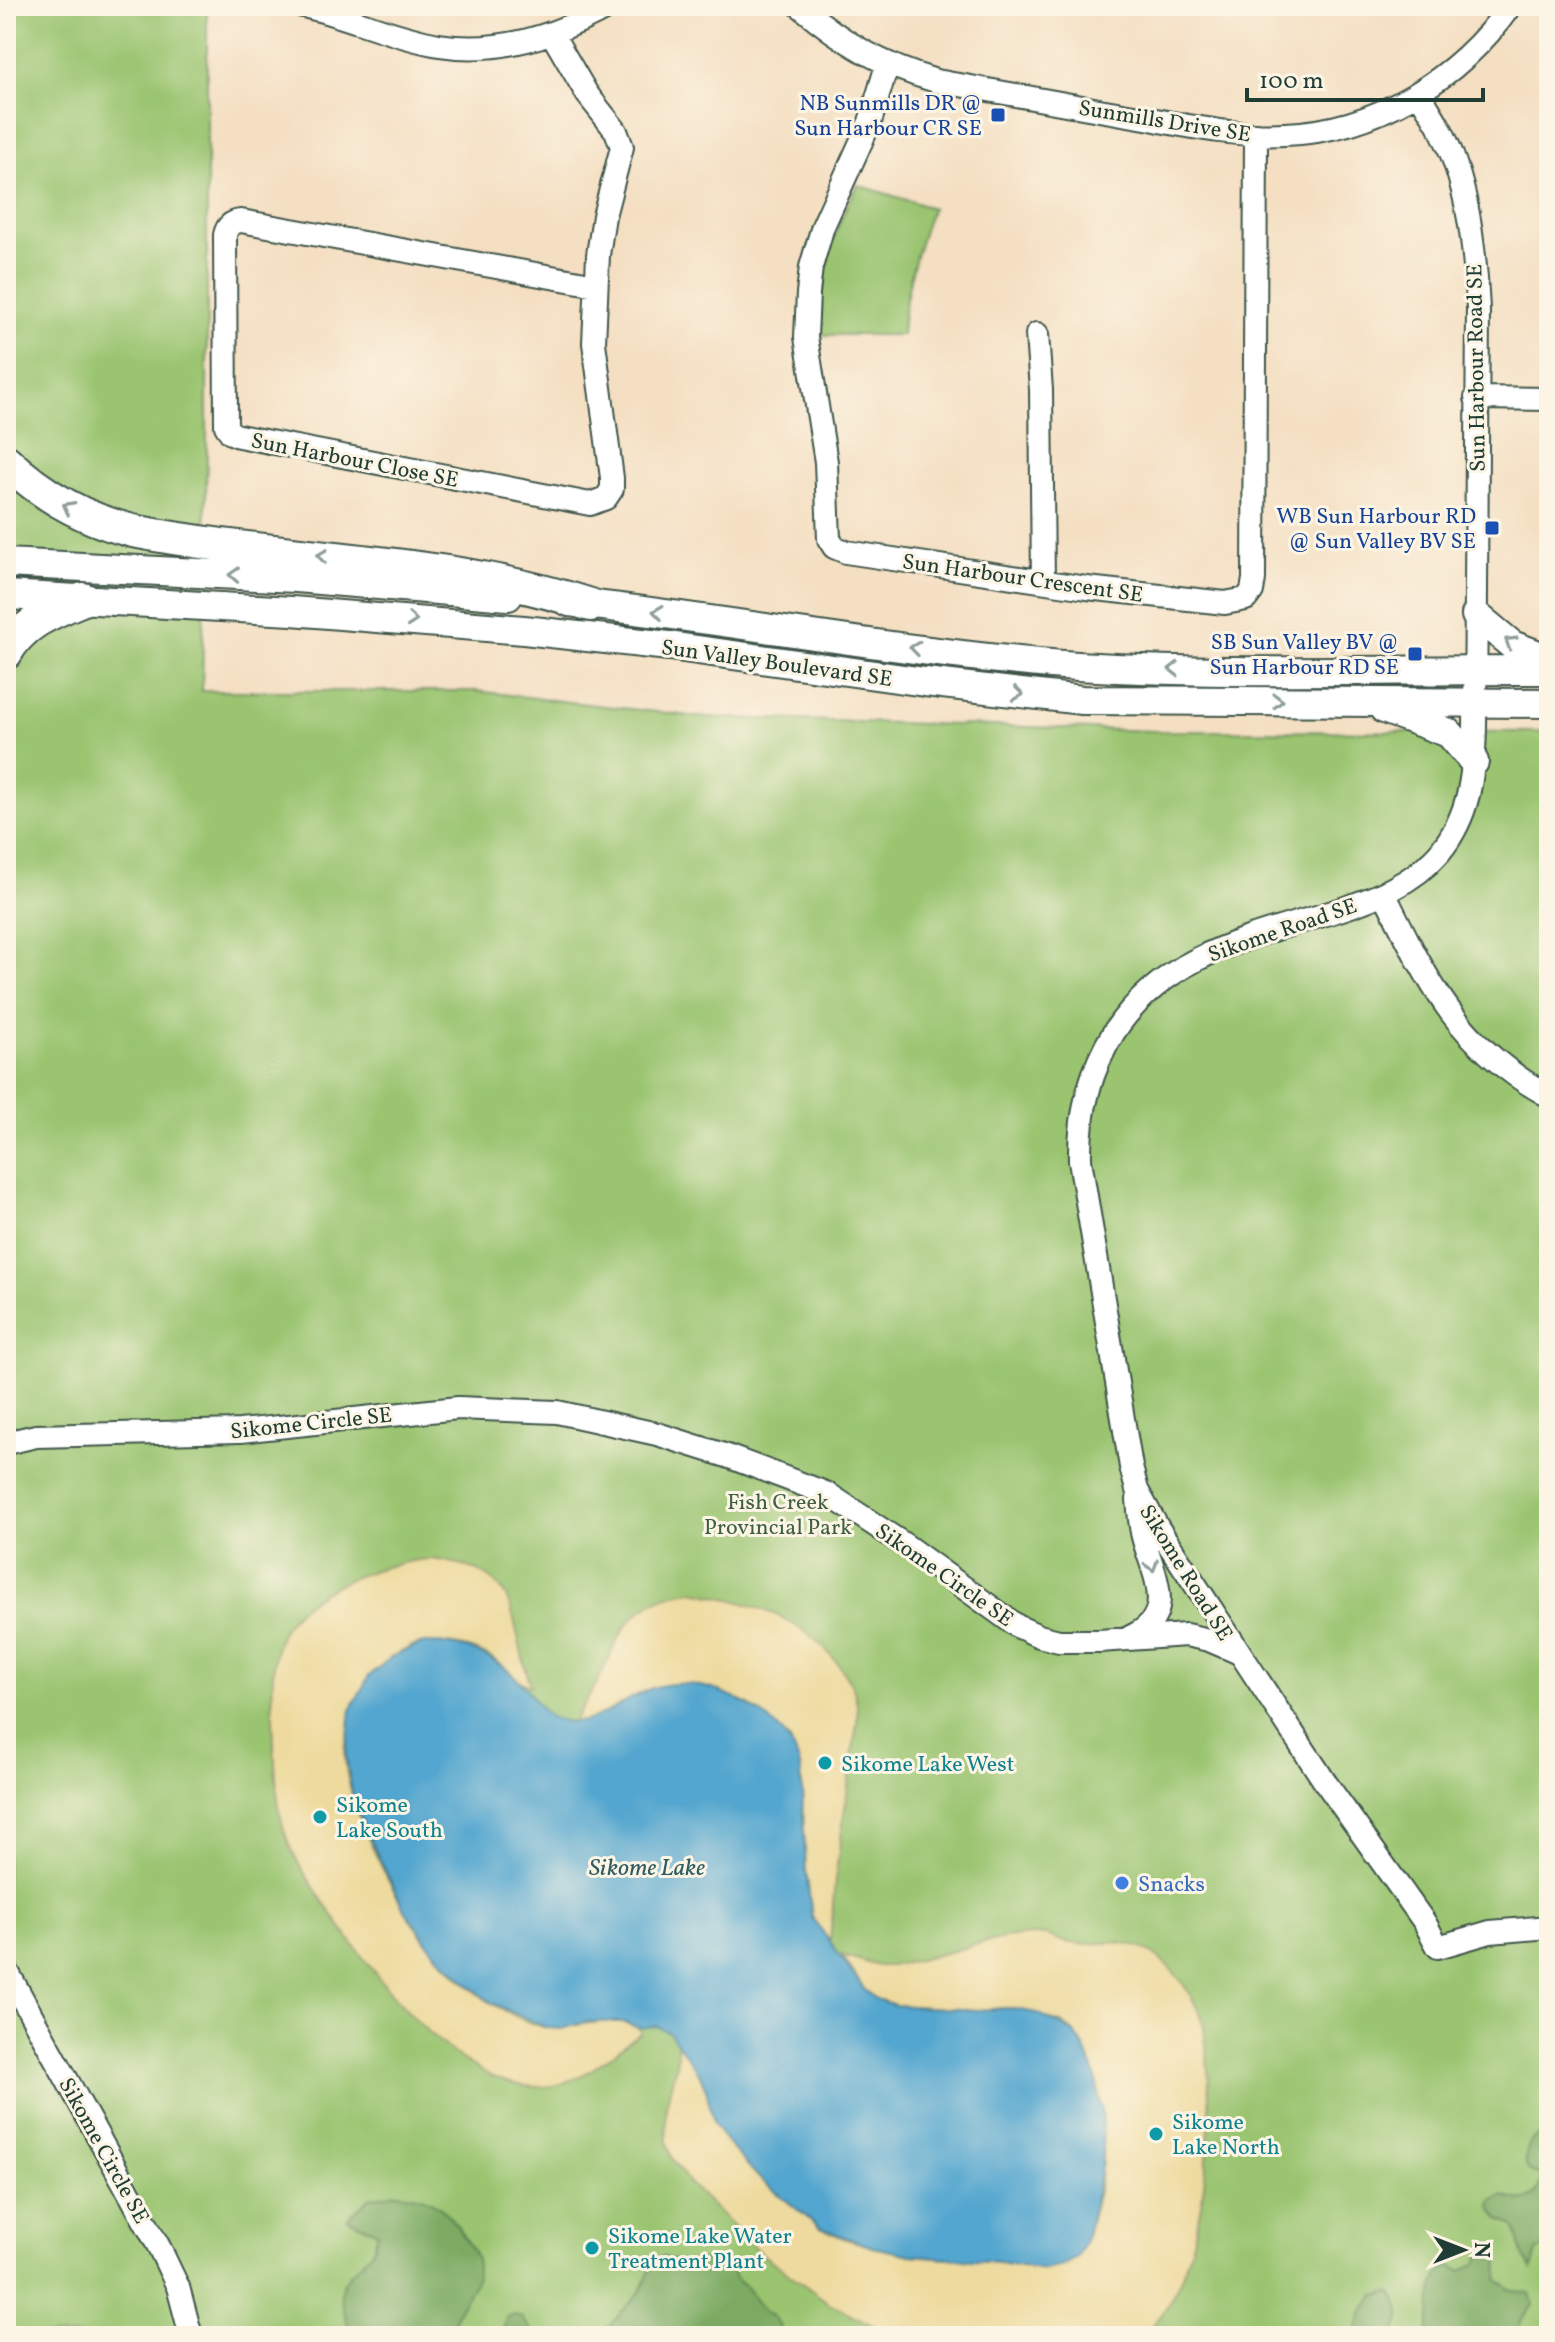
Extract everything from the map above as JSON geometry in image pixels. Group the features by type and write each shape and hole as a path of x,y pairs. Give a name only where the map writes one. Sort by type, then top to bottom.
{"highway":[{"path":"6,461 33,485 66,507 107,525 479,578 544,590 591,605"},
{"path":"6,653 19,634 37,620 83,599"}],"main road":[{"name":"Sun Valley Boulevard SE","path":"6,563 296,578 591,605 1064,665 1207,669 1549,670"},
{"name":"Sun Valley Boulevard SE","path":"6,595 292,611 524,630 1082,700 1549,703"},
{"path":"1476,615 1512,645 1549,659"},
{"path":"1356,701 1444,730 1474,762"}],"street":[{"path":"303,6 439,45 490,46 552,34 577,25 610,6"},
{"name":"Sunmills Drive SE","path":"800,6 832,33 887,65 936,81 1200,127 1284,135 1327,130 1381,112 1419,93 1479,46 1510,6"},
{"name":"Sun Harbour Close SE","path":"552,34 587,94 616,131 622,147 604,216 596,285 594,343 612,483 606,498 596,504 507,490 239,436 226,426 225,235 235,222 596,285"},
{"name":"Sun Harbour Crescent SE","path":"887,65 870,122 823,226 811,267 808,293 806,337 826,462 829,539 834,547 846,552 1043,581 1225,603 1246,599 1252,591 1256,134"},
{"name":"Sun Harbour Road SE","path":"1419,93 1445,138 1465,205 1476,269 1476,702"},
{"path":"1037,334 1041,390 1043,581"},
{"path":"1476,398 1549,399"},
{"name":"Sikome Road SE","path":"1124,1640 1149,1625 1159,1600 1159,1587 1142,1534 1137,1490 1126,1442 1080,1170 1082,1115 1097,1064 1126,1015 1154,986 1176,970 1229,943 1384,893 1423,869 1446,844 1466,806 1474,762 1476,702"},
{"path":"1384,893 1420,968 1460,1025 1504,1067 1549,1096"},
{"name":"Sikome Circle SE","path":"6,1443 36,1436 240,1431 458,1408 557,1412 657,1434 727,1456 828,1494 1017,1626 1039,1636 1059,1641 1190,1635 1238,1653"},
{"name":"Sikome Road SE","path":"1137,1490 1238,1653"},
{"path":"1238,1653 1425,1923 1438,1947 1490,1932 1549,1927"},
{"name":"Sikome Circle SE","path":"6,1969 159,2247 178,2287 191,2336"}],"green space":[{"name":"Fish Creek Provincial Park","path":"6,6 207,6 207,451 202,691 476,691 699,717 1155,731 1549,732 1549,2336 6,2336"},
{"path":"858,185 932,208 912,270 902,335 821,335 822,296 829,257 841,220"},
{"path":"1549,2127 1549,2247 1537,2251 1532,2269 1524,2258 1512,2225 1499,2219 1491,2208 1492,2201 1503,2196 1524,2200 1534,2196 1543,2177 1528,2169 1526,2156 1532,2140"},
{"path":"396,2193 428,2199 443,2210 468,2242 476,2260 473,2285 456,2317 457,2336 350,2336 341,2292 350,2274 372,2250 378,2232 347,2219 369,2198"},
{"path":"1490,2251 1497,2254 1499,2260 1498,2281 1509,2289 1530,2293 1533,2305 1521,2321 1517,2336 1427,2336 1434,2288 1442,2271 1449,2266 1462,2271 1475,2265 1483,2253"},
{"path":"663,2257 682,2263 717,2259 729,2265 735,2278 746,2287 764,2312 776,2321 783,2336 733,2336 707,2328 704,2336 600,2336 641,2291 653,2263"},
{"path":"1391,2292 1399,2303 1401,2313 1393,2336 1355,2336 1362,2313 1375,2295"},
{"path":"508,2316 521,2317 536,2336 499,2336"}],"sand":[{"name":"Sikome Lake South","path":"431,1559 462,1565 498,1585 513,1616 531,1686 494,1659 467,1648 428,1643 408,1648 388,1666 349,1733 345,1760 350,1787 373,1848 404,1907 432,1949 474,1990 504,2010 544,2027 607,2021 639,2028 641,2033 594,2068 575,2079 553,2086 509,2083 477,2069 418,2022 391,1993 345,1933 300,1866 283,1828 276,1780 272,1689 280,1636 305,1605 345,1581 391,1565"},
{"name":"Sikome Lake West","path":"692,1591 754,1606 791,1623 824,1648 853,1687 858,1715 835,1880 830,1942 812,1917 806,1871 801,1771 790,1740 768,1719 746,1703 633,1698 595,1720 573,1722 632,1619 655,1601"},
{"name":"Sikome Lake North","path":"1047,1935 1077,1944 1117,1942 1146,1950 1169,1967 1181,1981 1195,2004 1203,2026 1209,2126 1201,2206 1179,2281 1163,2312 1142,2336 894,2336 829,2303 758,2251 689,2183 673,2160 667,2143 666,2106 677,2060 677,2040 699,2073 714,2123 820,2228 848,2240 911,2255 1000,2262 1044,2270 1087,2236 1100,2183 1103,2118 1084,2047 1074,2032 1061,2023 1008,2008 977,2010 895,2005 876,1999 864,1989 842,1955 878,1966 889,1966 1006,1938"}],"water":[{"name":"Sikome Lake","path":"423,1643 453,1645 492,1660 516,1677 542,1710 555,1719 580,1722 602,1715 645,1691 660,1686 690,1684 734,1697 775,1725 792,1745 801,1771 806,1871 812,1917 864,1989 876,1999 895,2005 977,2010 1008,2008 1038,2013 1074,2032 1084,2047 1095,2074 1103,2118 1102,2163 1087,2236 1078,2256 1063,2266 1044,2270 1000,2262 911,2255 872,2247 820,2228 759,2178 726,2142 714,2123 699,2073 669,2032 656,2026 639,2028 623,2022 586,2022 562,2029 547,2028 492,2003 470,1986 432,1949 404,1909 364,1827 352,1792 346,1757 351,1709 369,1676 391,1657"}],"place":[{"name":"NB Sunmills DR @ Sun Harbour CR SE","path":"998,115"},
{"name":"WB Sun Harbour RD @ Sun Valley BV SE","path":"1492,528"},
{"name":"SB Sun Valley BV @ Sun Harbour RD SE","path":"1415,654"},
{"name":"Sikome Lake West","path":"825,1763"},
{"name":"Sikome Lake South","path":"320,1817"},
{"name":"Snacks","path":"1122,1883"},
{"name":"Sikome Lake North","path":"1156,2134"},
{"name":"Sikome Lake Water Treatment Plant","path":"592,2248"}]}
